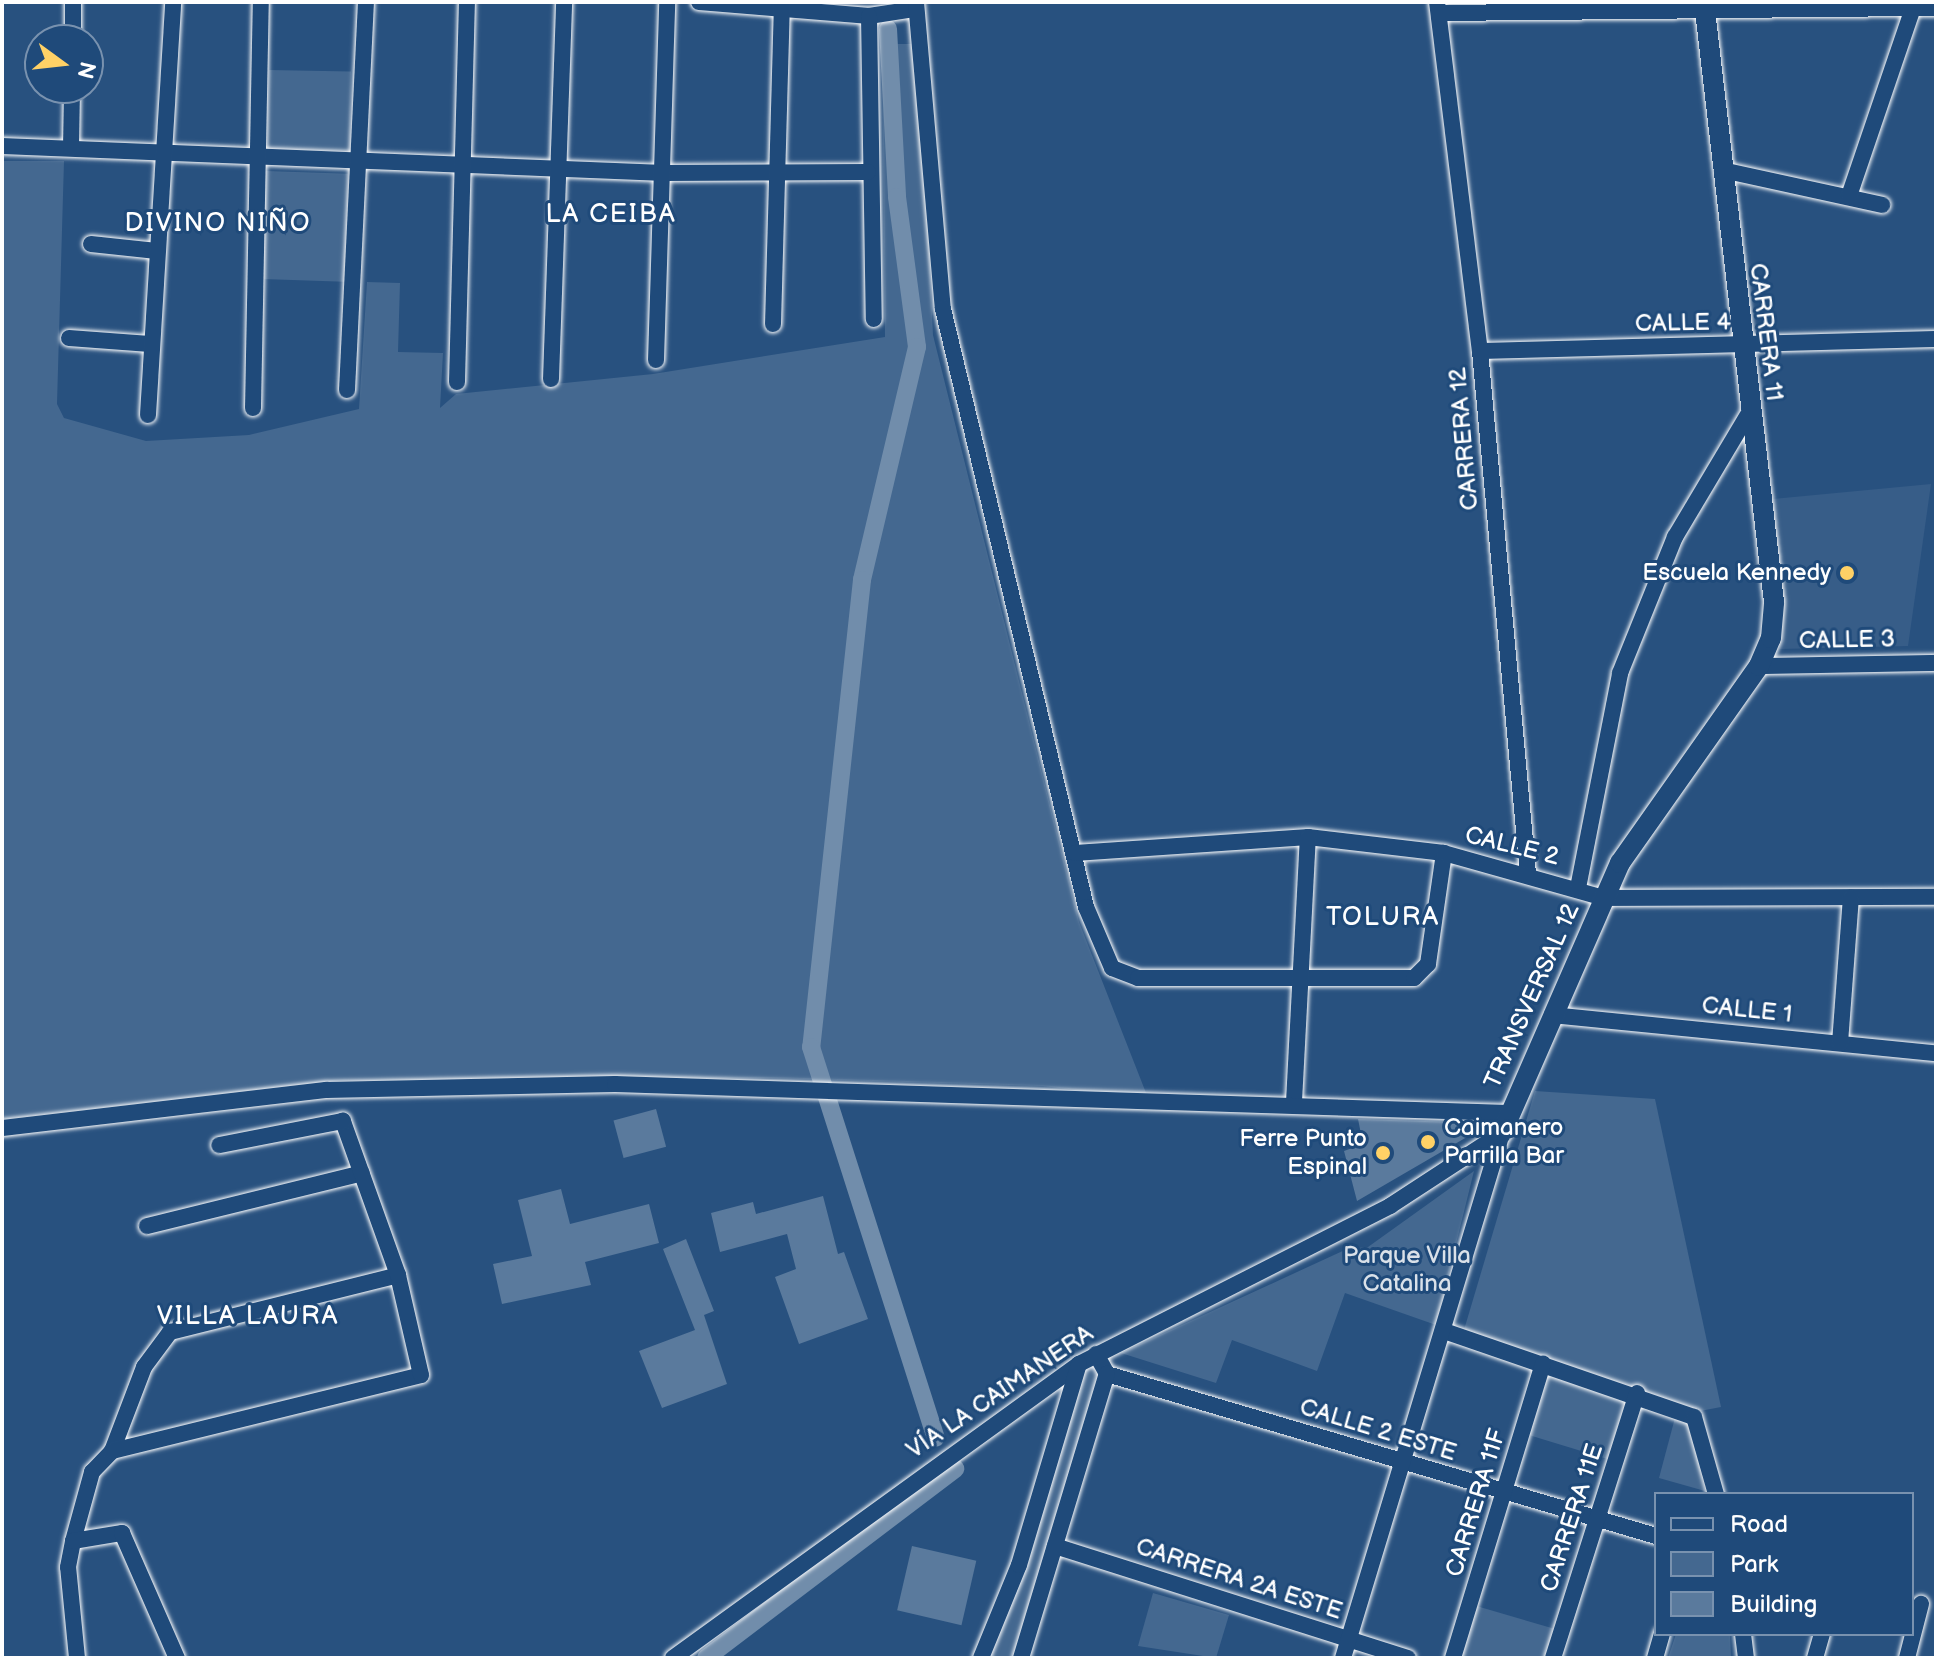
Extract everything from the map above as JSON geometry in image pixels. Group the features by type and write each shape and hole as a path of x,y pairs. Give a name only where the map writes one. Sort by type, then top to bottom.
{"street":[{"path":"73,2 73,24"},
{"path":"148,415 173,2"},
{"path":"253,408 261,2"},
{"path":"347,390 366,2"},
{"path":"457,382 467,2"},
{"path":"551,379 564,2"},
{"path":"656,360 667,2"},
{"path":"699,2 782,4 869,16 916,6 943,309 1097,940 1112,968 1125,974 1300,979 1414,978 1428,964 1444,853"},
{"path":"773,324 782,4"},
{"name":"CARRERA 11","path":"1704,6 1740,346 1774,602 1759,666"},
{"path":"1438,8 1936,8"},
{"name":"CARRERA 12","path":"1438,8 1480,351 1528,873"},
{"path":"1849,196 1913,8"},
{"path":"869,16 868,172 874,319"},
{"path":"71,147 72,104"},
{"path":"2,146 71,147 257,160 664,173 779,176 868,172"},
{"path":"1722,170 1882,205"},
{"path":"91,244 157,251"},
{"path":"69,338 150,344"},
{"name":"CALLE 4","path":"1480,351 1936,339"},
{"path":"1578,888 1587,816 1620,673 1675,537 1750,411"},
{"name":"CALLE 3","path":"1759,666 1936,663"},
{"name":"TRANSVERSAL 12","path":"1343,1658 1447,1332 1509,1113 1620,863 1759,666"},
{"path":"1294,1102 1308,837"},
{"name":"CALLE 2","path":"1075,853 1308,837 1444,853 1528,873 1604,898 1936,897"},
{"path":"1840,1043 1851,897"},
{"name":"CALLE 1","path":"1552,1015 1936,1053"},
{"path":"2,1128 326,1090 802,1086 1294,1102 1509,1113"},
{"path":"112,1451 417,1381 423,1369 398,1275 343,1121 219,1145"},
{"name":"VÍA LA CAIMANERA","path":"673,1658 1079,1364 1390,1206 1502,1133"},
{"path":"147,1226 362,1173"},
{"path":"77,1658 68,1567 92,1472 112,1451 144,1367 170,1332 398,1275"},
{"path":"1447,1332 1637,1393 1695,1419 1714,1492"},
{"path":"1021,1658 1107,1374 1096,1354"},
{"name":"CARRERA 11F","path":"1453,1658 1543,1363"},
{"path":"981,1658 1019,1565 1079,1364"},
{"name":"CALLE 2 ESTE","path":"1107,1374 1405,1461 1503,1496 1654,1536"},
{"name":"CARRERA 11E","path":"1553,1658 1637,1393"},
{"path":"73,1541 122,1533 177,1658"},
{"name":"CARRERA 2A ESTE","path":"1055,1546 1408,1658"},
{"path":"1914,1635 1923,1605"},
{"path":"1655,1658 1661,1636"},
{"path":"1743,1636 1746,1658"},
{"path":"1815,1658 1821,1636"},
{"path":"1907,1658 1914,1636"}],"shaded area":[{"name":"Escuela Kennedy","path":"1931,484 1908,646 1779,649 1773,499"}],"green space":[{"path":"882,44 919,44 933,335 1079,922 1148,1098 1042,1086 770,1078 341,1080 2,1119 2,161 64,161 57,404 64,418 146,441 249,435 359,409 367,282 400,283 398,352 443,353 440,408 456,394 653,374 885,337"},
{"path":"269,70 351,71 350,150 268,149"},
{"path":"266,171 348,174 344,282 262,279"},
{"path":"1535,1091 1655,1099 1721,1407 1695,1412 1464,1330"},
{"name":"Parque Villa Catalina","path":"1474,1171 1436,1325 1345,1293 1317,1371 1232,1340 1216,1383 1121,1353 1347,1249 1368,1247"},
{"path":"1090,1361 1102,1374 1016,1658 986,1658 1081,1366"},
{"path":"1548,1375 1628,1400 1610,1460 1530,1435"},
{"path":"1676,1414 1688,1419 1705,1491 1659,1478"},
{"path":"1153,1593 1229,1615 1216,1658 1138,1646"},
{"path":"1473,1605 1555,1629 1546,1658 1457,1658"},
{"path":"1675,1636 1730,1636 1731,1658 1668,1658"}],"building":[{"path":"656,1109 666,1147 624,1158 613,1120"},
{"path":"1358,1119 1491,1123 1357,1201 1344,1151 1363,1144"},
{"path":"561,1189 570,1224 649,1204 659,1243 585,1262 591,1285 502,1304 493,1264 532,1256 518,1200"},
{"path":"823,1196 838,1254 844,1252 868,1319 799,1344 775,1277 796,1269 787,1234 720,1252 711,1213 753,1202 756,1214"},
{"path":"686,1239 714,1311 704,1315 727,1384 662,1408 639,1351 695,1330 663,1249"},
{"path":"912,1546 976,1561 961,1625 897,1610"}],"waterway":[{"path":"888,29 897,197 917,347 862,580 811,1047 936,1438"},
{"path":"706,1658 955,1469"}],"place":[{"name":"Escuela Kennedy","path":"1847,573"},
{"name":"Caimanero Parrilla Bar","path":"1428,1142"},
{"name":"Ferre Punto Espinal","path":"1383,1153"}],"district":[{"name":"LA CEIBA","path":"611,215"},
{"name":"DIVINO NIÑO","path":"218,224"},
{"name":"TOLURA","path":"1383,918"},
{"name":"VILLA LAURA","path":"248,1317"}]}
